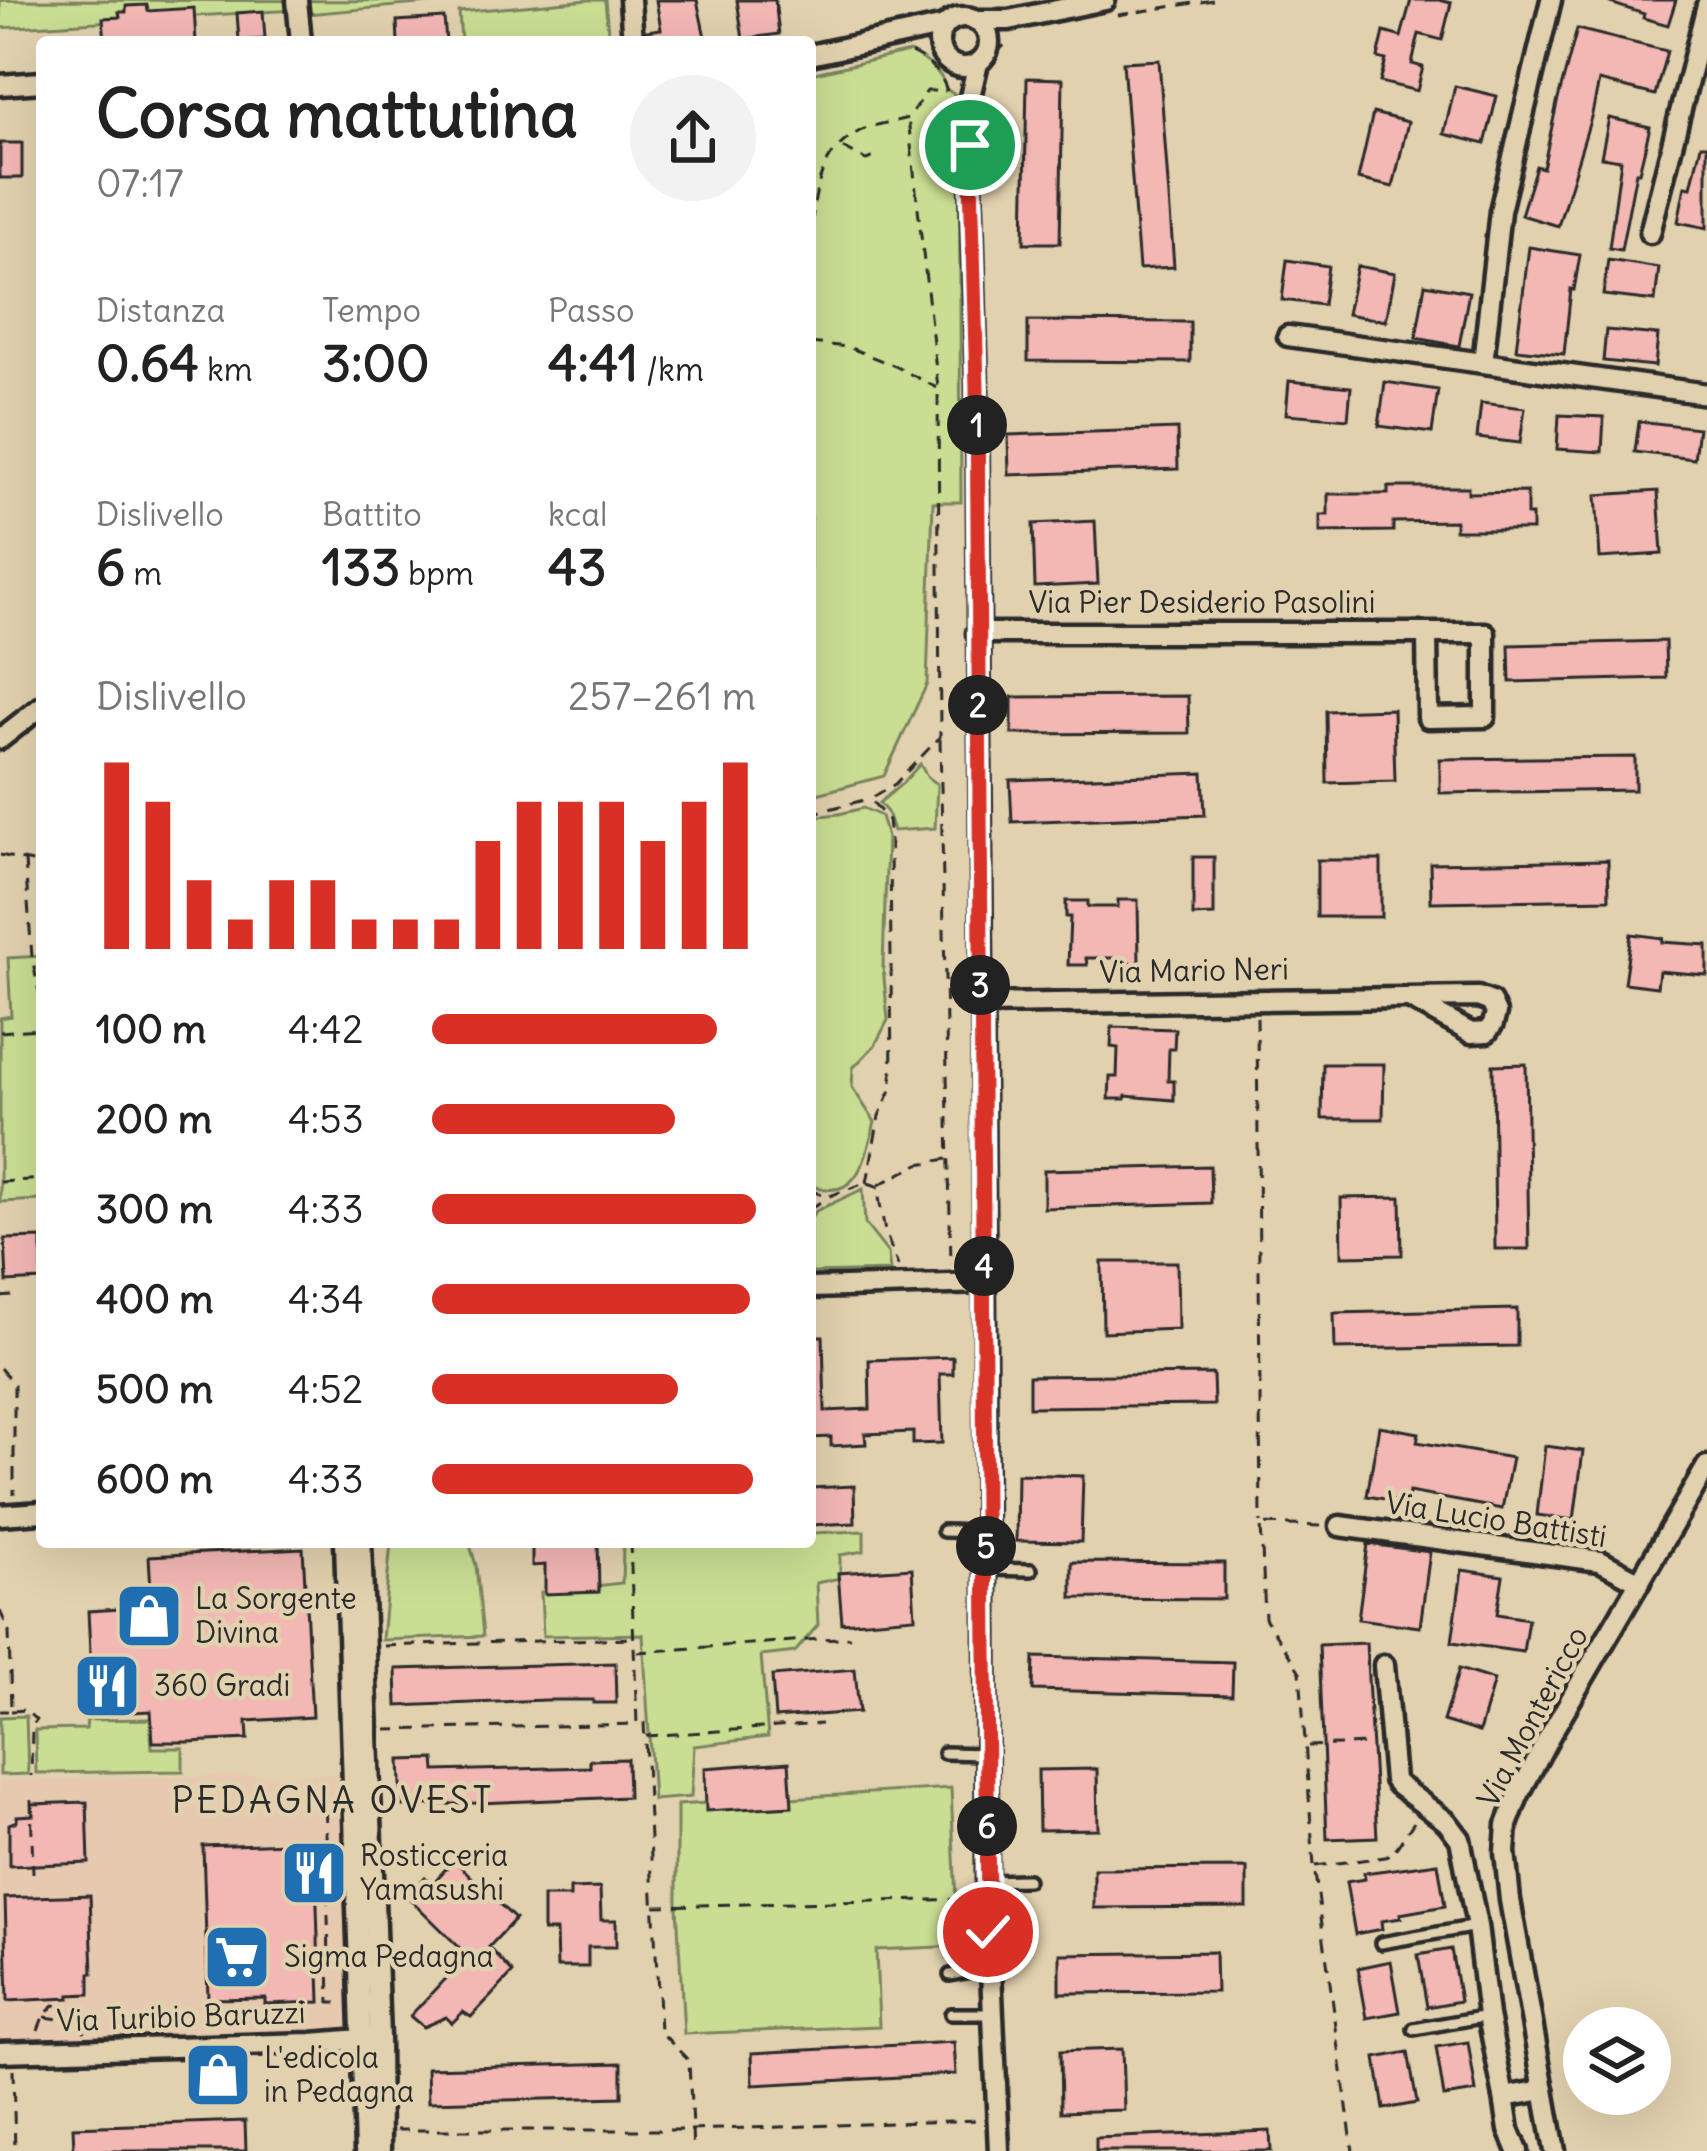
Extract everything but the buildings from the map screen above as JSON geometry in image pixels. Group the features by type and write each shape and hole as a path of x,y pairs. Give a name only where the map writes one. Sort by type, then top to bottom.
{"street":[{"path":"297,0 300,36"},
{"path":"630,0 633,36"},
{"path":"1483,363 1500,212 1551,0"},
{"path":"1650,233 1707,5"},
{"path":"816,53 909,35 962,17 1013,27 1103,9"},
{"path":"975,20 986,30 970,97 977,387 987,1881 999,2151"},
{"path":"934,55 945,26"},
{"path":"909,35 947,61 980,58 1013,27"},
{"path":"0,85 36,82"},
{"path":"1288,336 1707,394"},
{"name":"Via Pier Desiderio Pasolini","path":"977,633 1427,633 1485,633 1485,717 1428,718 1427,633"},
{"path":"0,739 36,711"},
{"name":"Via Mario Neri","path":"980,1004 1409,998"},
{"path":"816,1288 985,1283"},
{"name":"Via Montericco","path":"1555,2151 1510,1900 1507,1825 1550,1736 1707,1466"},
{"name":"Via Lucio Battisti","path":"1340,1526 1600,1561 1640,1582"},
{"path":"345,1548 380,2151"},
{"path":"361,1548 362,1787"},
{"name":"Via Montericco","path":"1384,1665 1394,1780 1448,1822 1460,1839 1488,2016 1518,2151"},
{"path":"365,2151 371,2038"},
{"name":"Via Turibio Baruzzi","path":"6,2058 371,2038"},
{"path":"1504,2098 1544,2090"}],"lane":[{"path":"944,1531 986,1532"},
{"path":"986,1568 1031,1570"},
{"path":"944,1753 986,1754"},
{"path":"987,1881 1027,1880"},
{"path":"1381,1943 1477,1926"},
{"path":"950,1975 990,1967"},
{"path":"951,2014 993,2014"},
{"path":"1414,2029 1488,2016"}],"path":[{"path":"1103,9 1213,0"},
{"path":"980,58 1004,43 1013,27"},
{"path":"934,55 947,91"},
{"path":"816,186 826,163 850,137 908,118 927,92 970,97"},
{"path":"908,118 938,388 951,1283"},
{"path":"842,146 866,160 881,155"},
{"path":"816,344 848,347 938,388"},
{"path":"816,812 870,799 895,784 940,737"},
{"path":"867,1183 879,1116 892,1088 890,838 888,820 870,799"},
{"path":"0,855 36,863"},
{"path":"25,861 36,977"},
{"path":"1257,1015 1265,1618 1300,1672 1314,1866 1353,2151"},
{"path":"0,1031 36,1029"},
{"path":"816,1205 850,1186 877,1186 920,1164 951,1159"},
{"path":"0,1182 36,1179"},
{"path":"877,1186 899,1284"},
{"path":"816,1193 827,1198"},
{"path":"0,1297 14,1296"},
{"path":"0,1368 14,1385 7,1515"},
{"path":"1261,1524 1340,1526"},
{"path":"630,1548 637,1724"},
{"path":"0,1611 9,1630 11,1711"},
{"path":"635,1652 850,1637"},
{"path":"379,1646 634,1638"},
{"path":"0,1712 25,1709 36,1720 32,1776"},
{"path":"381,1730 644,1723 660,2031 689,2061 693,2151"},
{"path":"645,1736 821,1724"},
{"path":"1305,1746 1390,1743"},
{"path":"325,1788 330,2003 347,2003"},
{"path":"31,1800 32,1873"},
{"path":"1314,1866 1385,1857 1397,1847 1424,1805"},
{"path":"654,1906 974,1899"},
{"path":"36,2035 50,2006 59,2005 86,2033"},
{"path":"43,2017 80,2023"},
{"path":"6,2058 15,2151"},
{"path":"392,2130 692,2130 982,2120"}],"shaded area":[{"path":"354,1773 359,2040 0,2049 0,1781"}],"green space":[{"path":"0,0 452,1 296,15 295,10 0,28"},
{"path":"605,0 608,36 461,36 459,12"},
{"path":"909,52 932,66 946,89 959,97 961,502 933,502 927,684 884,776 816,794 816,73"},
{"path":"920,764 937,784 935,828 893,831 879,803"},
{"path":"863,808 881,816 887,838 883,967 888,1020 875,1045 853,1068 852,1087 875,1122 863,1162 849,1183 826,1189 816,1186 816,816"},
{"path":"36,956 36,1200 0,1202 0,1018 11,1016 8,958"},
{"path":"863,1189 865,1224 888,1253 890,1271 816,1273 816,1211"},
{"path":"864,1531 864,1551 840,1555 840,1578 816,1583 818,1625 795,1652 761,1656 768,1737 694,1746 691,1797 653,1800 643,1634 543,1636 541,1592 622,1583 623,1548 816,1548 816,1533"},
{"path":"390,1548 471,1548 483,1636 382,1640"},
{"path":"26,1716 28,1774 0,1775 0,1717"},
{"path":"150,1719 152,1748 183,1748 183,1771 36,1773 35,1730 86,1729 87,1720"},
{"path":"951,1788 958,1946 876,1950 879,2026 684,2034 677,1805"}],"place":[{"name":"La Sorgente Divina","path":"149,1616"},
{"name":"360 Gradi","path":"107,1686"},
{"name":"Rosticceria Yamasushi","path":"314,1873"},
{"name":"Sigma Pedagna","path":"237,1957"},
{"name":"L'edicola in Pedagna","path":"218,2075"}],"district":[{"name":"PEDAGNA OVEST","path":"333,1800"}],"route":[{"path":"970,145 977,387 988,1932"}]}
